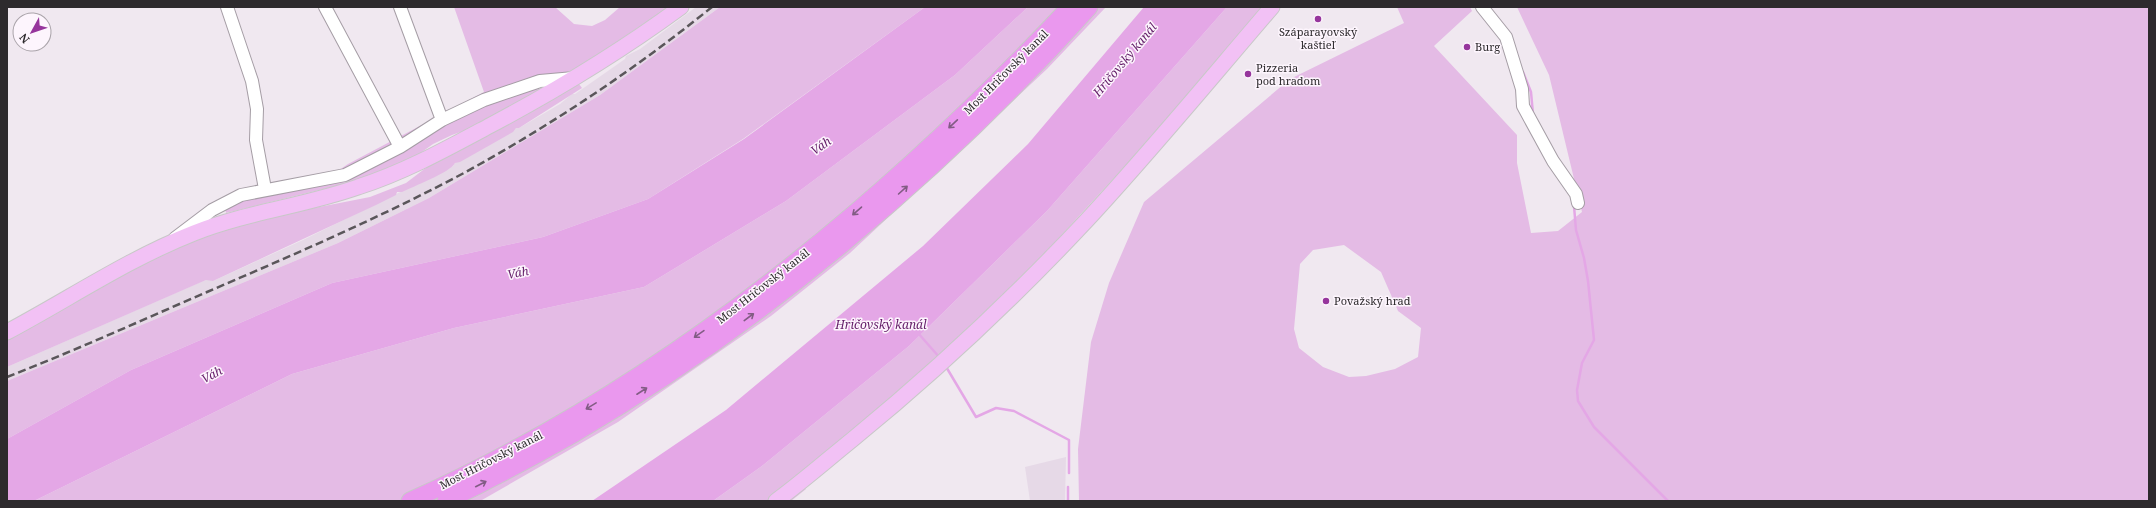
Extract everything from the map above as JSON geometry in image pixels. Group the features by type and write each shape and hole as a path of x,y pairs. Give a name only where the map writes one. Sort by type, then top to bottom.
{"highway":[{"name":"Most Hričovský kanál","path":"410,501 471,472 567,420 657,363 751,297 831,233 920,156 980,99 1070,7"},
{"name":"Most Hričovský kanál","path":"446,501 542,451 624,403 713,343 761,307 848,238 937,160 1019,81 1089,7"}],"main road":[{"path":"7,332 168,244 224,222 331,195 385,177 454,145 574,78 681,7"},
{"path":"776,501 899,402 961,346 1031,277 1087,221 1272,7"}],"street":[{"path":"227,7 252,81 256,109 256,140 265,189"},
{"path":"325,7 400,147"},
{"path":"400,7 442,120"},
{"path":"1482,7 1506,37 1522,89 1523,106 1553,161 1576,194 1578,202"},
{"path":"168,244 197,220 227,201 241,195 265,189 345,175 400,147 442,120 484,100 523,86 554,78 574,78"}],"shaded area":[{"path":"454,7 555,7 574,24 592,26 605,20 620,7 668,7 576,70 472,128 433,144 415,157 391,168 344,184 226,213 225,208 242,199 323,181 348,164 484,92"},
{"path":"696,7 720,7 600,95 429,198 338,243 7,381 7,367 203,281 209,279 213,281 303,240 453,166 455,163 560,104 572,94 575,94 625,59 626,56 640,49"},
{"path":"720,7 925,7 743,139 648,199 543,237 332,283 131,370 7,439 7,381 338,243 429,198 600,95"},
{"path":"1028,7 1106,7 1047,69 850,253 771,316 618,422 482,500 34,501 292,374 454,328 644,287 786,201 955,75"},
{"path":"1227,7 1271,7 1023,277 926,370 797,477 806,489 791,501 713,501 762,466 909,346 1047,211"},
{"path":"1397,7 1470,7 1472,11 1434,46 1517,135 1517,163 1531,233 1558,231 1582,212 1549,75 1517,7 2149,7 2149,501 1079,501 1078,449 1091,342 1109,283 1144,202 1290,79 1404,23","holes":["1344,245 1381,272 1398,311 1421,328 1418,357 1395,369 1366,376 1349,377 1323,367 1299,348 1294,329 1300,264 1313,250"]},
{"path":"579,84 582,88 519,128 516,128 513,132 460,162 455,163 446,171 431,179 402,192 397,192 396,195 376,205 213,281 206,280 7,367 7,339 156,256 216,231 304,210 370,197 406,183 427,167"},
{"path":"1066,457 1065,501 1030,501 1025,467"}],"water":[{"name":"Váh","path":"925,7 1028,7 955,75 786,201 644,287 454,328 292,374 34,501 7,501 7,439 131,370 332,283 543,237 648,199 744,139"},
{"name":"Hričovský kanál","path":"1144,7 1227,7 1047,211 909,346 762,466 713,501 592,501 726,410 923,246 1028,144"}],"waterway":[{"path":"1523,72 1531,92 1533,114"},
{"path":"1574,206 1576,230 1584,258 1588,281 1594,340 1582,363 1577,390 1578,401 1594,427 1668,501"},
{"path":"918,333 940,358"},
{"path":"945,365 976,417 996,408 1014,411 1069,440 1069,473"},
{"path":"1068,487 1068,501"}],"railway":[{"path":"7,377 304,250 368,221 462,174 527,137 591,96 652,53 712,7"}],"place":[{"name":"Száparayovský kaštieľ","path":"1318,19"},
{"name":"Burg","path":"1467,47"},
{"name":"Pizzeria pod hradom","path":"1248,74"},
{"name":"Považský hrad","path":"1326,301"}]}
